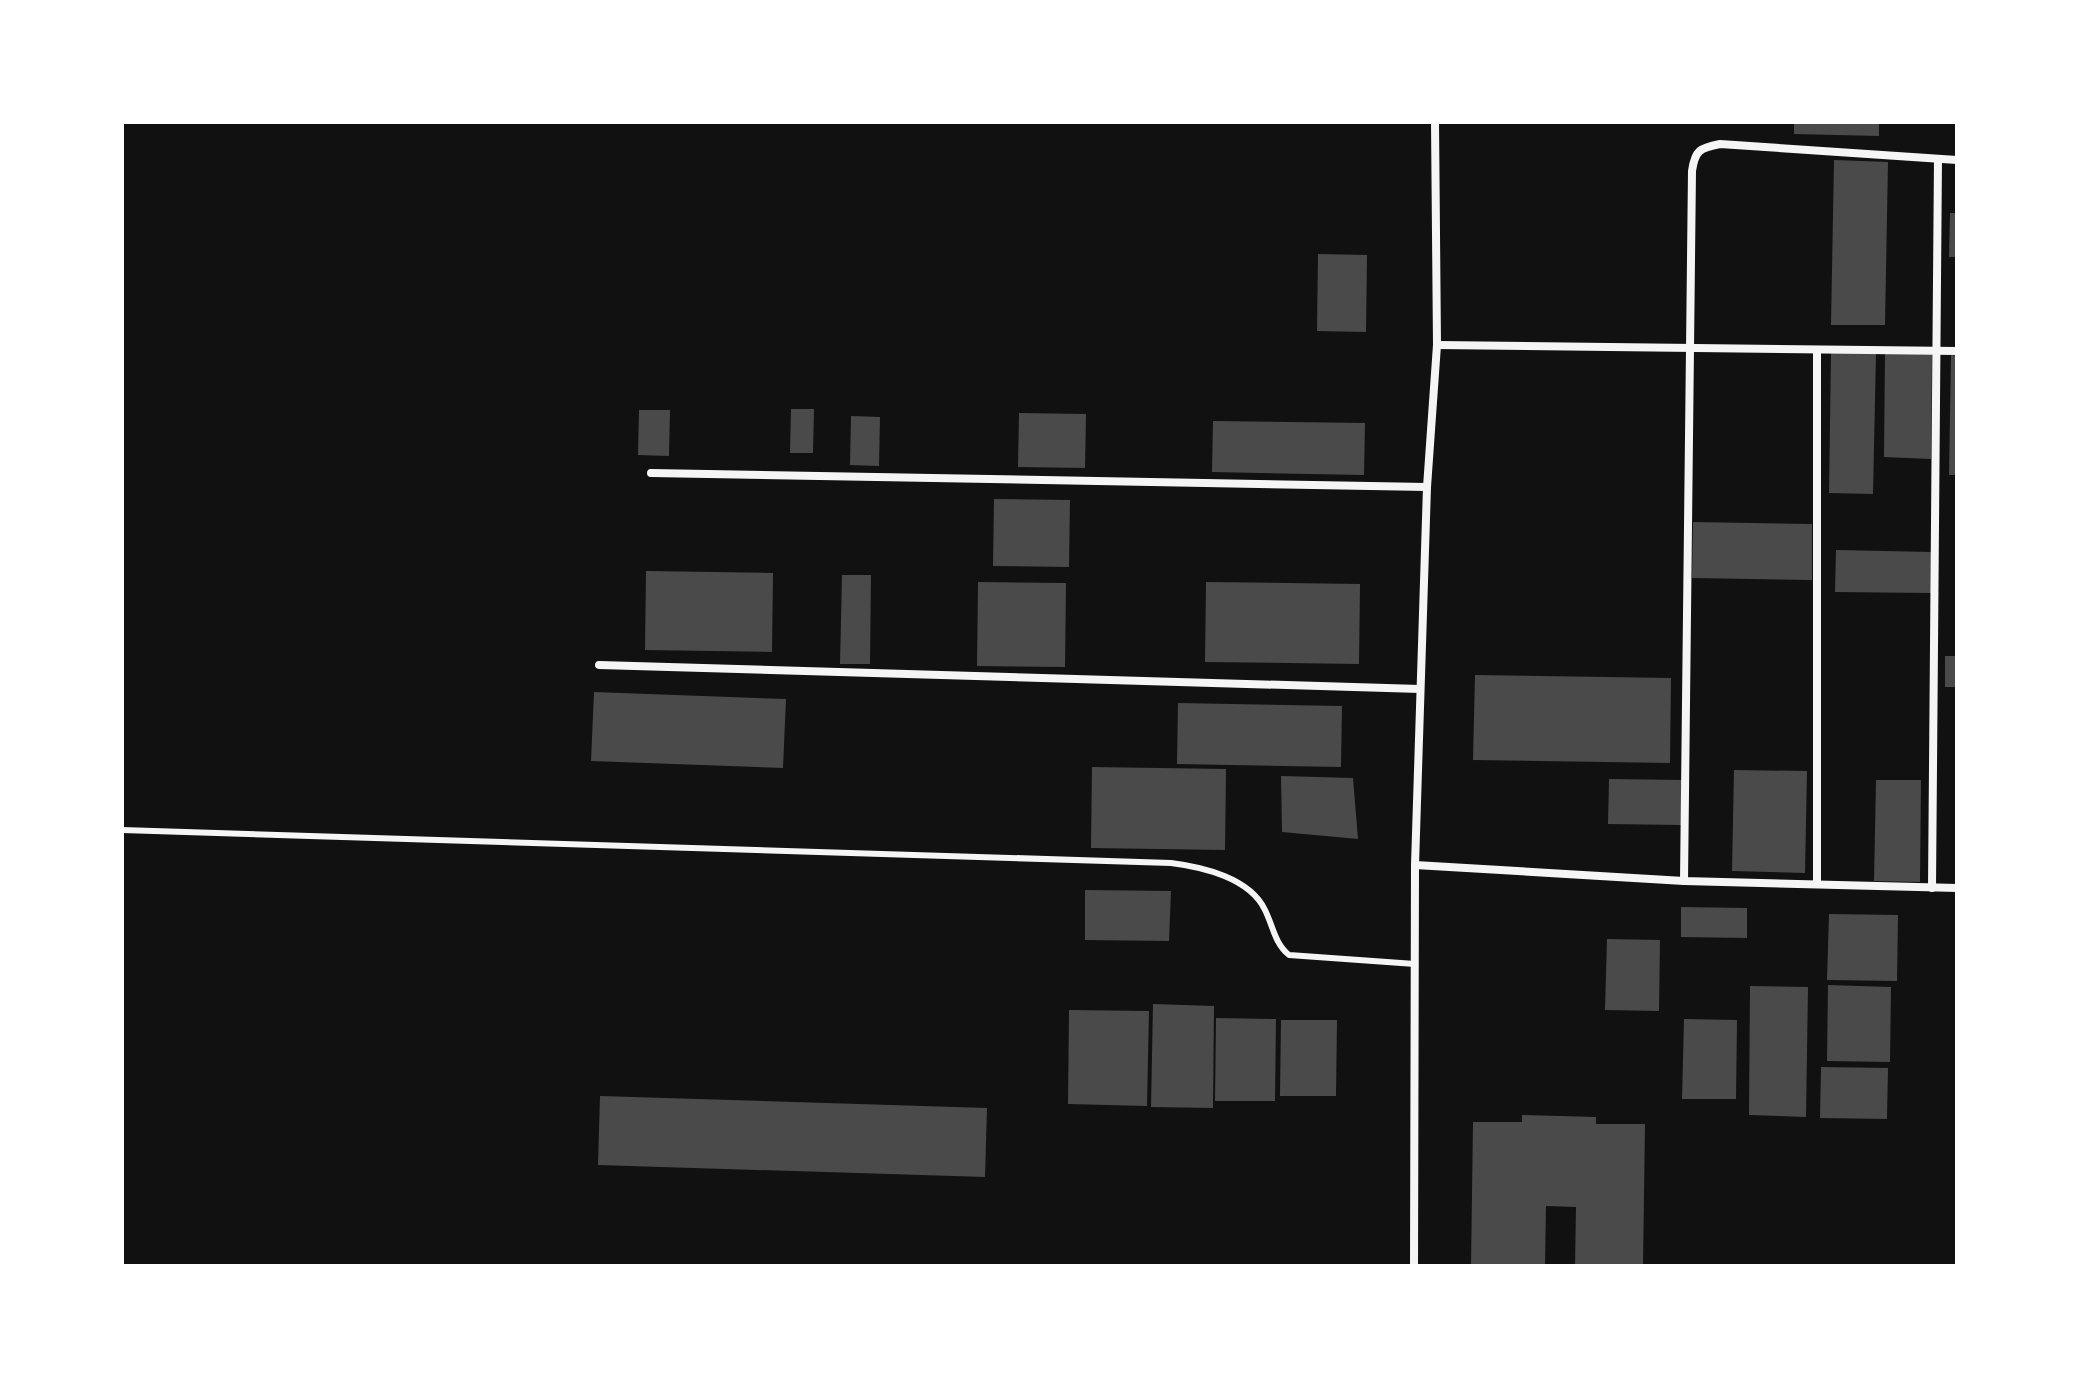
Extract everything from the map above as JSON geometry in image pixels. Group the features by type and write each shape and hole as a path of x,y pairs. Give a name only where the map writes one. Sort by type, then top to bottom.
{"street":[{"path":"1414,1266 1415,865 1427,487 1437,345 1435,122"},
{"path":"1684,881 1692,171 1695,155 1701,149 1720,144 1957,160"},
{"path":"1932,888 1938,159"},
{"path":"1437,345 1957,351"},
{"path":"1817,350 1817,884"},
{"path":"651,473 1427,487"},
{"path":"599,665 1420,689"},
{"path":"1415,865 1684,881 1957,888"}],"lane":[{"path":"122,830 1171,863 1199,866 1225,876 1248,890 1263,906 1277,943 1289,955 1415,964"}],"building":[{"path":"1794,122 1879,122 1879,136 1794,134"},
{"path":"1834,160 1888,162 1885,325 1831,325"},
{"path":"1950,213 1957,213 1957,257 1949,257"},
{"path":"1318,254 1367,255 1366,332 1317,331"},
{"path":"1831,353 1876,353 1873,494 1829,493"},
{"path":"1885,353 1932,354 1931,459 1884,457"},
{"path":"1951,355 1957,356 1957,475 1949,475"},
{"path":"791,409 814,409 813,453 790,453"},
{"path":"639,410 670,410 669,456 638,455"},
{"path":"1019,413 1086,414 1085,468 1018,467"},
{"path":"851,416 880,417 879,466 850,465"},
{"path":"1213,421 1365,423 1364,475 1212,472"},
{"path":"994,499 1070,500 1069,567 993,566"},
{"path":"1693,522 1812,524 1812,580 1692,578"},
{"path":"1836,550 1932,552 1931,593 1835,592"},
{"path":"646,571 773,573 772,652 645,650"},
{"path":"842,575 871,575 870,664 840,664"},
{"path":"978,582 1066,583 1065,667 977,666"},
{"path":"1206,582 1360,584 1359,664 1205,662"},
{"path":"1945,656 1957,656 1957,687 1945,687"},
{"path":"1475,675 1671,678 1670,763 1473,760"},
{"path":"594,692 786,699 783,768 591,761"},
{"path":"1178,703 1342,706 1341,767 1177,764"},
{"path":"1092,767 1226,769 1225,850 1091,848"},
{"path":"1734,770 1807,771 1805,873 1732,871"},
{"path":"1281,776 1353,778 1358,839 1282,832"},
{"path":"1609,779 1682,780 1681,825 1608,824"},
{"path":"1876,780 1921,780 1920,882 1874,881"},
{"path":"1085,890 1171,891 1169,941 1085,940"},
{"path":"1681,907 1747,908 1747,938 1681,937"},
{"path":"1829,914 1898,915 1897,981 1827,980"},
{"path":"1607,939 1660,940 1659,1011 1605,1010"},
{"path":"1828,985 1891,987 1890,1062 1827,1061"},
{"path":"1750,986 1808,987 1806,1117 1749,1115"},
{"path":"1153,1004 1214,1006 1213,1108 1151,1107"},
{"path":"1069,1010 1149,1011 1147,1106 1068,1104"},
{"path":"1216,1018 1276,1019 1275,1101 1215,1101"},
{"path":"1684,1019 1737,1020 1736,1099 1682,1099"},
{"path":"1281,1020 1337,1020 1336,1096 1280,1096"},
{"path":"1821,1067 1888,1068 1887,1119 1820,1118"},
{"path":"600,1096 987,1108 985,1177 598,1165"},
{"path":"1522,1115 1596,1117 1596,1124 1645,1124 1643,1266 1575,1266 1576,1207 1546,1206 1545,1266 1471,1266 1473,1122 1522,1122"}]}
